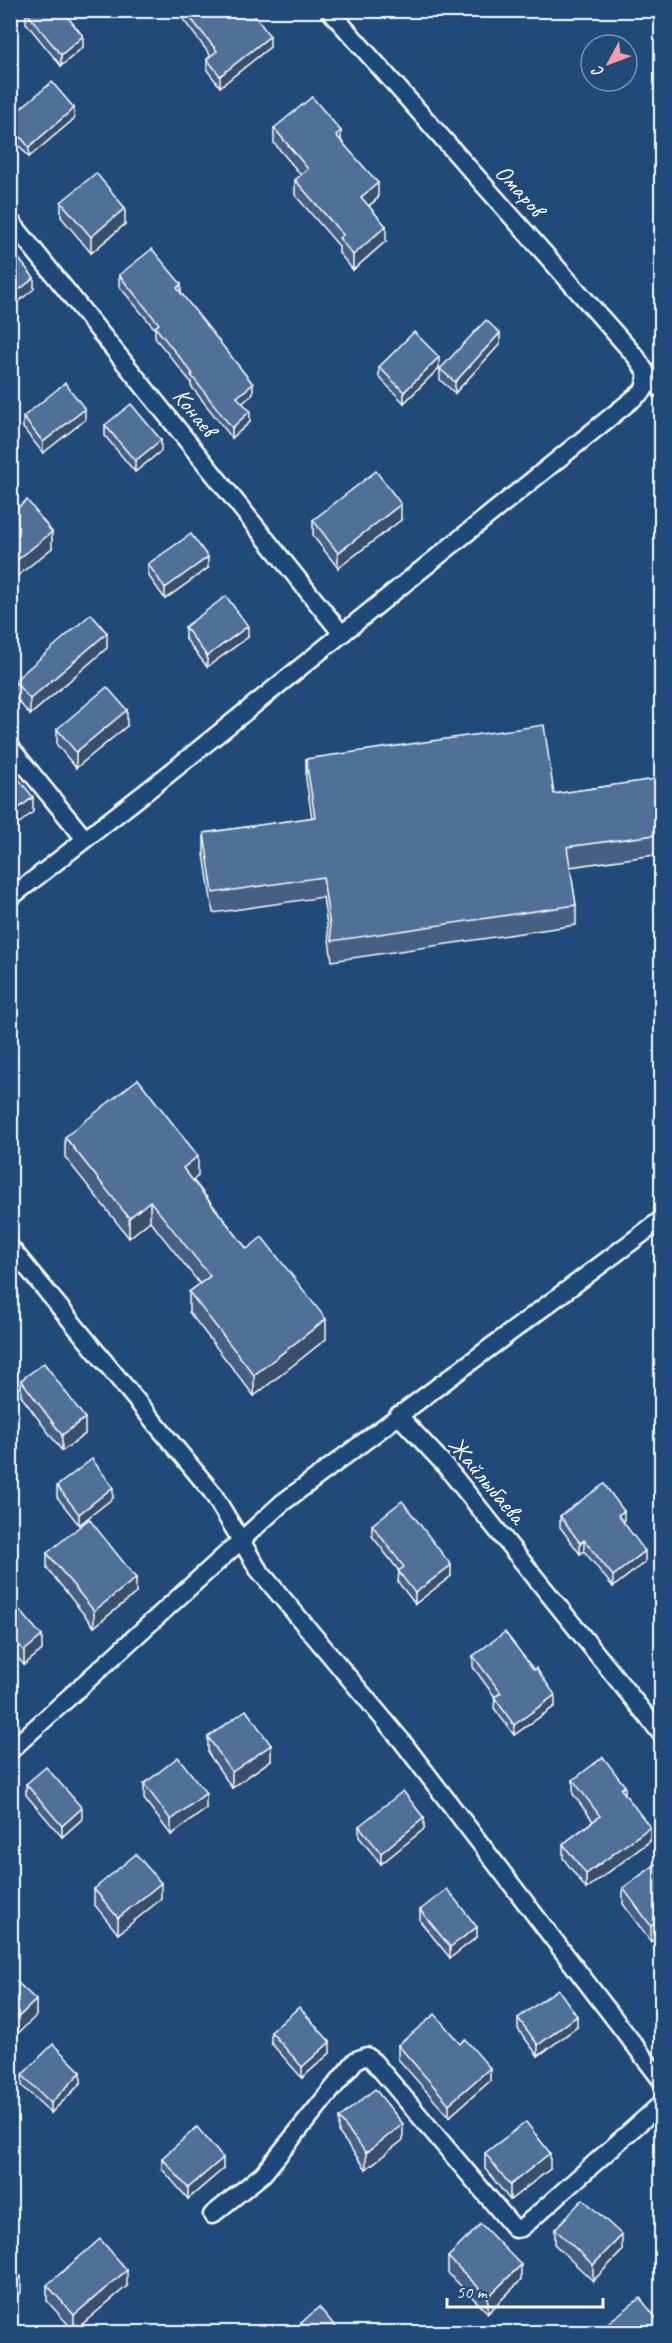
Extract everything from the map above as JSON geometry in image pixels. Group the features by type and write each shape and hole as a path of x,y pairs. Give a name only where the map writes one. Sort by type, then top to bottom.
{"street":[{"name":"Омаров","path":"329,10 637,358 647,374 662,390"},
{"name":"Конаев","path":"10,220 342,634"},
{"path":"10,898 627,405 644,390 647,374"},
{"path":"10,747 85,839"},
{"path":"10,1751 282,1503 662,1219"},
{"path":"10,1247 212,1492 258,1569 401,1740 662,2081"},
{"name":"Жайлыбаева","path":"398,1415 443,1463 662,1735"},
{"path":"212,2215 263,2174 356,2060 367,2056 515,2229 521,2228 532,2219 662,2103"}],"building":[{"path":"27,10 62,10 83,36 61,55 26,12"},
{"path":"184,10 250,10 270,36 220,76 207,59 217,51"},
{"path":"52,82 74,108 29,147 10,125 10,117"},
{"path":"312,97 341,131 336,135 378,183 361,197 386,226 353,255 339,238 343,235 295,180 308,169 274,128"},
{"path":"96,173 125,208 91,237 61,202"},
{"path":"152,249 181,284 177,288 253,384 237,397 250,411 232,428 155,327 159,324 119,275"},
{"path":"19,259 34,278 10,297 10,266"},
{"path":"486,320 500,333 455,382 440,369"},
{"path":"414,332 439,357 404,392 379,367"},
{"path":"65,383 85,409 43,442 23,417"},
{"path":"131,404 161,440 135,461 105,425"},
{"path":"376,471 401,504 338,553 313,520"},
{"path":"27,500 52,532 11,565 10,514"},
{"path":"191,534 208,557 165,588 148,564"},
{"path":"226,596 248,626 207,656 185,627"},
{"path":"91,614 107,633 30,699 14,681"},
{"path":"107,687 127,710 76,752 57,729"},
{"path":"544,725 554,794 662,778 662,834 567,847 576,905 332,941 323,877 213,893 204,833 315,817 306,759"},
{"path":"10,768 33,797 10,815"},
{"path":"138,1079 198,1156 183,1168 247,1249 262,1237 326,1319 254,1375 189,1292 210,1276 150,1201 129,1218 65,1137"},
{"path":"44,1363 85,1418 62,1435 21,1380"},
{"path":"92,1459 113,1487 79,1514 57,1486"},
{"path":"604,1484 624,1511 618,1515 645,1551 613,1576 584,1540 580,1543 560,1516"},
{"path":"402,1501 451,1565 415,1593 398,1571 404,1567 372,1525"},
{"path":"89,1519 136,1578 94,1611 47,1553"},
{"path":"10,1599 42,1636 24,1651 10,1634"},
{"path":"505,1632 534,1670 536,1668 555,1695 514,1725 494,1697 501,1693 473,1656"},
{"path":"246,1710 271,1745 232,1772 208,1737"},
{"path":"178,1757 206,1793 171,1820 144,1784"},
{"path":"603,1757 625,1786 621,1789 650,1827 586,1874 563,1844 600,1816 573,1780"},
{"path":"46,1767 82,1808 62,1826 26,1784"},
{"path":"403,1791 424,1818 381,1853 359,1826"},
{"path":"136,1854 161,1883 118,1918 94,1889"},
{"path":"662,1860 662,1918 651,1926 623,1888"},
{"path":"447,1889 477,1927 450,1947 420,1910"},
{"path":"10,1975 36,2000 10,2025"},
{"path":"558,1989 577,2016 538,2045 518,2018"},
{"path":"299,2007 330,2042 302,2067 271,2032"},
{"path":"435,2014 460,2044 465,2039 490,2068 449,2104 398,2045"},
{"path":"53,2044 81,2072 51,2103 22,2075"},
{"path":"375,2089 403,2124 366,2153 339,2118"},
{"path":"526,2122 550,2153 510,2185 485,2153"},
{"path":"197,2127 223,2158 188,2188 162,2158"},
{"path":"583,2199 622,2235 593,2265 555,2229"},
{"path":"481,2224 521,2265 488,2297 448,2257"},
{"path":"100,2239 127,2270 74,2315 47,2285"},
{"path":"10,2266 21,2277 10,2286"},
{"path":"640,2298 662,2325 662,2331 596,2332"},
{"path":"319,2307 340,2332 309,2332 301,2323"}]}
